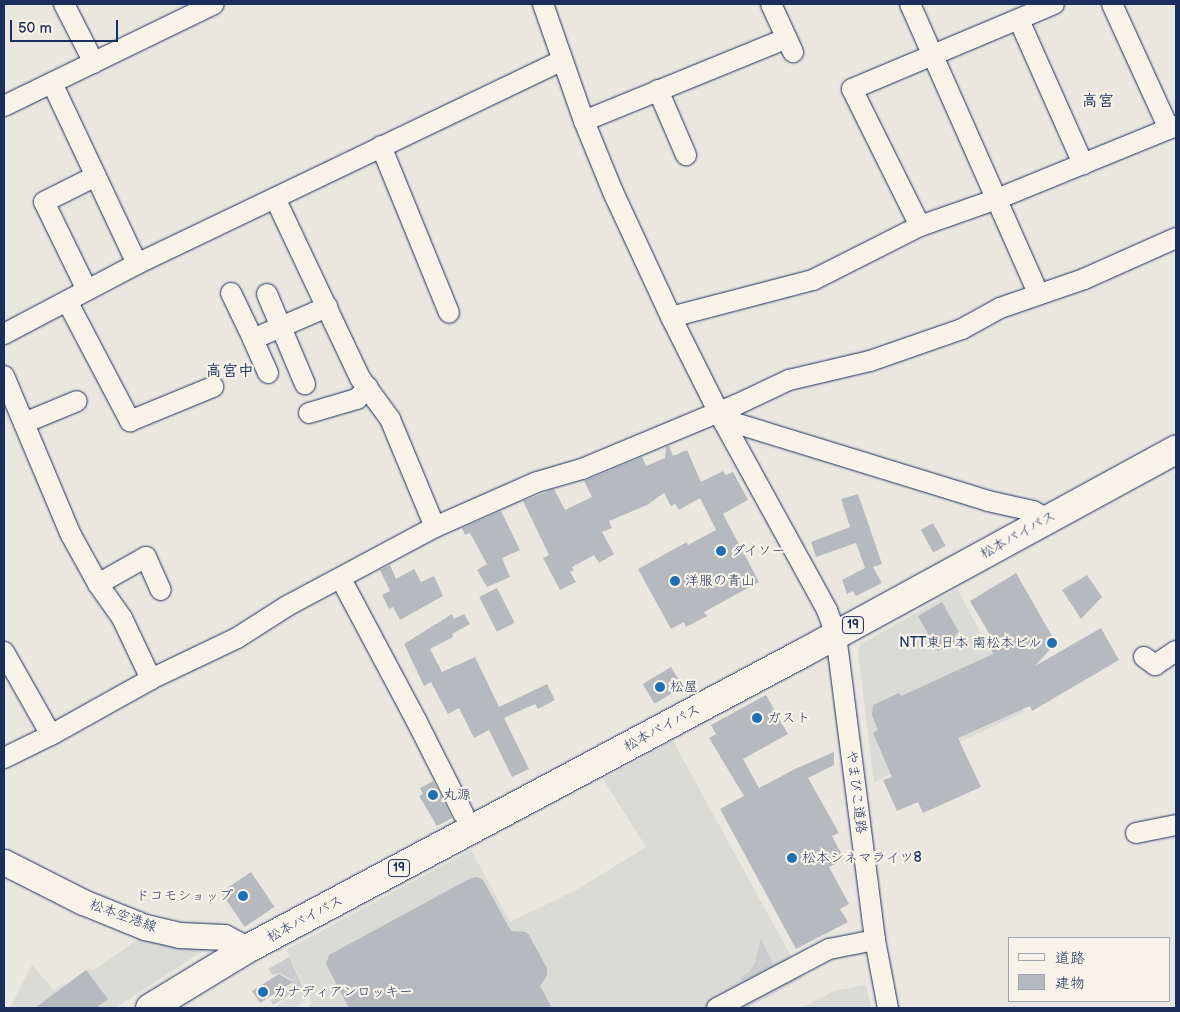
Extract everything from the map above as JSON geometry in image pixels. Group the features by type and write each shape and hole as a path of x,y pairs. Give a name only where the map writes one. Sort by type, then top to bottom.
{"highway":[{"name":"松本バイパス","path":"150,1008 247,950 836,635 1176,450"}],"main road":[{"name":"松本空港線","path":"4,862 83,902 145,927 180,935 224,937 247,950"}],"street":[{"path":"64,4 94,63"},
{"path":"4,106 214,4"},
{"name":"やまびこ道路","path":"543,4 584,121 612,192 720,415 827,610 836,635 875,940 888,1008"},
{"path":"584,121 658,90 790,45 771,4"},
{"path":"910,4 1038,293"},
{"path":"920,226 852,89 1054,4"},
{"path":"671,317 813,280 920,226 997,199 1173,128 1112,4"},
{"path":"1019,20 1083,164"},
{"path":"6,328 67,301 137,264 562,60"},
{"path":"52,83 137,264"},
{"path":"658,90 686,156"},
{"path":"381,146 449,313"},
{"path":"87,290 44,202 96,176"},
{"path":"275,198 360,378 390,419 435,528"},
{"path":"4,758 51,735 151,679 237,638 287,606 341,580 435,528 537,482 582,469 720,415 789,380 870,361 912,348 962,329 1000,308 1038,293 1084,279 1176,238"},
{"path":"231,293 268,373"},
{"path":"267,294 304,384"},
{"path":"67,301 130,421 213,387"},
{"path":"253,339 326,307"},
{"path":"4,376 71,535 98,584 122,618 151,679"},
{"path":"309,413 357,398 368,387"},
{"path":"24,423 77,401"},
{"path":"720,415 988,501 1033,511 1048,519"},
{"path":"98,584 146,557 161,590"},
{"path":"341,580 418,722 464,815"},
{"path":"1144,656 1155,665 1176,651"},
{"path":"4,652 51,735"},
{"path":"1136,833 1176,825"},
{"path":"717,1008 828,949 875,940"}],"shaded area":[{"path":"957,589 1024,712 874,782 858,652 860,645"},
{"path":"673,741 803,978 747,1008 308,1008 312,1003 286,950 471,850 510,922 578,889 646,847 603,779"},
{"path":"144,935 212,945 115,1008 12,1008 11,1006 32,965 54,990 64,983 67,985 89,968 91,971 103,964"},
{"path":"761,939 774,965 742,981 740,978 749,972 755,963"},
{"path":"289,957 303,987 273,1005 271,1000 293,984 292,980 279,973 273,975 268,969"},
{"path":"866,985 871,1008 801,1008 834,991"},
{"path":"303,989 309,998 293,1008 273,1008"}],"building":[{"path":"669,446 673,456 687,450 701,482 723,471 726,475 733,472 748,500 723,514 759,582 704,612 707,616 686,627 684,622 671,629 638,569 687,542 688,545 716,530 700,498 679,510 675,504 671,506 664,493 647,505 609,521 612,528 602,532 614,554 599,563 594,555 572,567 574,570 570,572 576,582 560,590 543,558 549,555 523,501 554,489 565,510 592,497 584,481 642,457 646,466 665,458 666,447"},
{"path":"858,494 882,564 873,567 882,583 856,596 853,591 847,594 842,580 865,568 856,543 816,557 811,542 850,527 841,499"},
{"path":"501,511 520,550 502,558 510,577 487,587 477,570 487,564 470,533 465,535 462,528"},
{"path":"933,523 946,546 933,553 921,530"},
{"path":"390,565 396,579 414,569 421,582 434,576 443,596 400,620 393,607 389,609 382,595 390,591 380,570"},
{"path":"1016,573 1056,643 1035,666 1101,628 1119,660 1032,711 1030,706 958,738 981,787 923,813 918,802 897,811 883,780 892,777 873,733 878,730 872,715 873,705 899,693 901,696 993,654 991,650 997,647 970,601"},
{"path":"1087,575 1102,597 1081,619 1062,590"},
{"path":"497,588 515,623 497,632 479,597"},
{"path":"942,602 959,632 955,635 957,640 938,651 918,616"},
{"path":"452,614 454,619 464,614 470,624 452,634 453,637 430,649 442,672 475,657 499,707 547,684 555,700 538,709 535,704 504,718 529,769 512,777 489,730 474,738 459,708 448,714 431,682 424,686 404,644"},
{"path":"671,667 683,687 655,704 643,684"},
{"path":"766,695 788,734 743,759 759,788 795,769 834,752 834,765 808,778 839,833 832,836 844,859 829,867 849,904 840,909 848,922 796,949 720,809 744,796 709,738 716,734 711,725"},
{"path":"433,781 452,818 437,826 419,796 423,794 420,788"},
{"path":"251,872 274,907 245,927 221,892"},
{"path":"477,877 483,880 511,931 526,932 529,935 547,968 547,976 540,986 552,1008 349,1008 326,964 329,955 471,878"},
{"path":"86,970 108,999 96,1008 35,1008"},
{"path":"279,974 293,982 260,1003 252,991"}],"place":[{"name":"ダイソー","path":"721,551"},
{"name":"洋服の青山","path":"675,581"},
{"name":"NTT東日本 南松本ビル","path":"1052,643"},
{"name":"松屋","path":"660,687"},
{"name":"ガスト","path":"757,718"},
{"name":"丸源","path":"433,795"},
{"name":"松本シネマライツ8","path":"792,858"},
{"name":"ドコモショップ","path":"243,896"},
{"name":"カナディアンロッキー","path":"263,992"}],"district":[{"name":"高宮","path":"1098,102"},
{"name":"高宮中","path":"230,372"}]}
